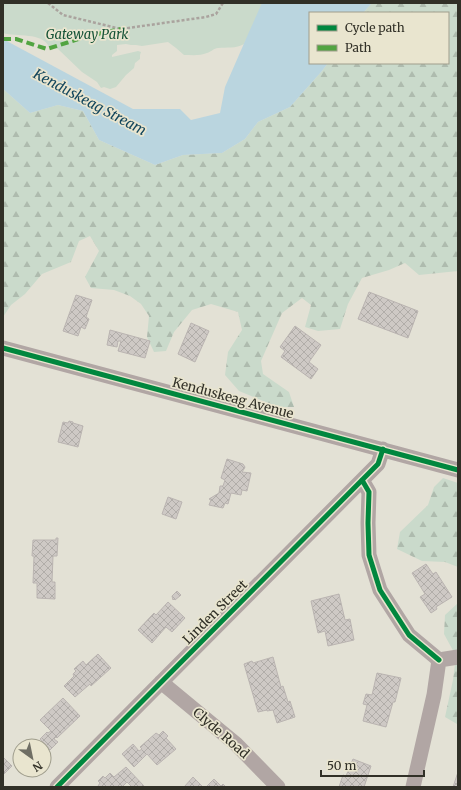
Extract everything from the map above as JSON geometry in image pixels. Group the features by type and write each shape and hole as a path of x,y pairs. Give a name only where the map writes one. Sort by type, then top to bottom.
{"street":[{"name":"Kenduskeag Avenue","path":"3,348 458,470"},
{"name":"Linden Street","path":"57,787 378,464 383,449"},
{"path":"362,480 369,492 369,555 380,590 410,635 438,660"},
{"path":"438,660 458,657"},
{"path":"413,787 434,695 438,660"},
{"name":"Clyde Road","path":"161,682 236,744 278,787"}],"path":[{"path":"48,3 63,15 122,29 206,17 216,14 223,3"}],"green space":[{"name":"Gateway Park","path":"3,3 265,3 244,44 238,47 217,48 199,55 184,55 168,42 142,46 126,44 117,45 117,51 112,55 112,57 138,51 141,52 140,59 135,63 134,68 116,87 110,89 104,87 101,88 97,82 82,72 58,49 49,47 46,42 41,39 3,33"},
{"path":"372,3 458,3 458,271 419,275 405,263 389,270 362,278 348,304 340,329 318,331 305,327 311,305 302,298 282,313 261,361 263,374 289,392 294,407 278,407 239,391 225,375 228,352 242,330 238,312 211,304 192,310 174,332 166,351 154,352 147,337 149,316 141,304 130,296 114,290 91,288 85,277 99,251 90,236 79,241 71,262 42,274 25,294 11,305 3,317 3,89 30,113 58,105 83,111 99,140 155,165 183,155 222,153 245,139 258,122 290,107 327,64 449,64 449,12 364,12"},
{"path":"443,478 458,483 458,567 445,562 422,561 397,549 400,532 428,505 434,487"},
{"path":"458,603 457,724 445,717 453,680 456,656 444,634 445,615"}],"water":[{"name":"Kenduskeag Stream","path":"262,3 372,3 364,12 309,12 309,64 327,64 290,107 258,122 245,139 222,153 183,155 155,165 99,140 83,111 58,105 30,113 3,89 3,39 133,109 180,109 191,120 220,113 225,87"}],"building":[{"path":"369,292 418,311 408,338 358,319"},
{"path":"76,295 92,300 86,317 89,319 85,329 81,327 78,336 63,331"},
{"path":"191,323 209,331 195,362 178,354"},
{"path":"295,326 321,345 309,362 318,369 311,379 281,357 285,351 280,347"},
{"path":"110,330 150,341 145,358 118,351 121,341 118,341 117,347 107,345"},
{"path":"69,421 83,426 78,447 58,442 63,422 68,423"},
{"path":"227,459 243,464 245,467 242,472 251,473 247,491 242,490 241,495 231,493 228,504 225,503 223,508 209,505 211,500 209,499 219,493 220,486 223,486 225,480 221,478"},
{"path":"168,497 182,502 176,519 162,514"},
{"path":"56,538 58,538 57,556 53,556 52,582 55,582 55,599 37,598 37,583 33,583 33,540 56,540"},
{"path":"426,564 433,574 436,572 452,597 436,607 437,609 431,613 420,597 425,594 412,573"},
{"path":"177,591 181,595 173,600 172,596"},
{"path":"339,594 345,620 350,619 354,640 328,646 325,631 318,633 311,601"},
{"path":"168,602 185,618 172,632 166,627 152,643 138,630 154,613 156,615"},
{"path":"98,654 111,668 91,686 90,684 75,697 64,686 74,676 73,674 76,671 74,669 83,661 86,665"},
{"path":"273,657 281,687 283,686 295,717 277,723 273,710 258,712 244,664"},
{"path":"377,673 401,678 395,702 393,702 386,727 363,721 367,705 363,704 366,694 372,695"},
{"path":"63,698 80,716 57,738 56,737 54,739 58,742 52,748 52,738 41,738 47,732 48,733 51,731 40,720"},
{"path":"163,731 168,736 166,738 176,749 157,765 147,754 134,767 122,754 133,744 139,751 142,749 140,747 156,733 159,735"},
{"path":"3,757 12,766 3,775"},
{"path":"353,759 371,766 364,787 339,787 343,775 346,776"},
{"path":"126,767 144,786 132,787 127,782 122,787 98,786 100,783 98,781 103,776 105,778 110,773 114,777"},
{"path":"458,772 458,787 453,787"},
{"path":"193,777 203,787 184,787"},
{"path":"214,779 221,786 223,784 226,787 206,787"}],"marked path":[{"path":"3,39 16,39 47,49 88,36 121,29"}],"cycle path":[{"path":"3,348 458,470"},
{"path":"57,787 378,464 383,449"},
{"path":"362,480 369,492 369,555 380,590 409,635 439,660"}]}
